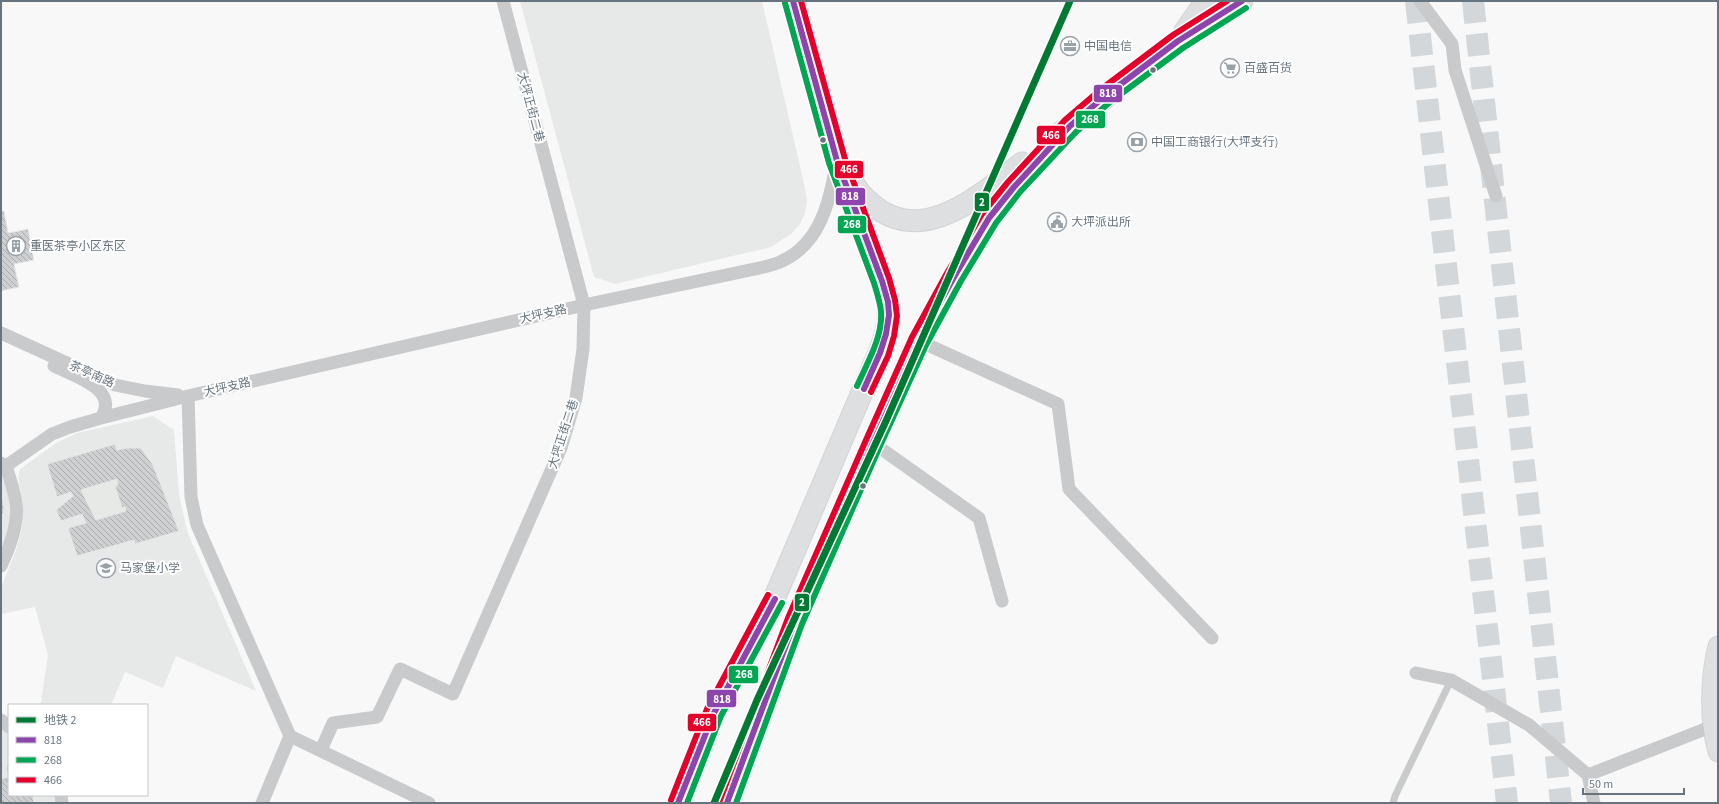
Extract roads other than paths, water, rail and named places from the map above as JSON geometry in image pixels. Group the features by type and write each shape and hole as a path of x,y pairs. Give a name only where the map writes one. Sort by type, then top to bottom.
{"main road":[{"path":"678,803 714,713 770,611 887,332 889,315 887,298 837,160 793,1"},
{"path":"1178,41 1206,1"},
{"path":"837,160 864,198 887,214 903,219 926,219 938,217 955,211 976,199 1070,126 1105,96 1178,41 1242,1"},
{"path":"727,803 795,621 872,443 919,341 954,277 989,218 1014,187 1070,126"},
{"path":"1718,646 1712,688 1716,725 1713,734 1718,752"}],"street":[{"name":"大坪正街二巷","path":"321,750 333,723 377,718 400,669 453,694 561,448 576,398 583,349 584,305 503,1"},
{"path":"1420,1 1452,44 1455,70 1496,196"},
{"name":"大坪支路","path":"4,464 52,434 101,418 188,396 584,305 764,267 782,261 798,252 811,237 819,223 831,194 837,160"},
{"name":"茶亭南路","path":"1,333 115,385 145,391 188,396"},
{"path":"18,341 44,362 94,386 105,398 105,412 101,418"},
{"path":"919,341 1058,404 1069,489 1212,638"},
{"path":"188,396 191,497 196,526 290,736 429,803"},
{"path":"872,443 980,518 1002,601"},
{"path":"1,566 9,549 15,528 16,504 4,464"},
{"path":"1416,674 1451,680 1529,725 1588,775 1594,803"},
{"path":"1588,775 1716,725"},
{"path":"262,803 290,736"}],"lane":[{"path":"1394,803 1395,796 1451,680"}],"tunnel":[{"path":"1416,1 1507,803"},
{"path":"1473,1 1561,803"}],"metro line":[{"name":"2","path":"714,803 757,700 886,421 1070,1"}],"place":[{"name":"中国电信","path":"1070,46"},
{"name":"百盛百货","path":"1230,68"},
{"name":"中国工商银行(大坪支行)","path":"1137,142"},
{"name":"大坪派出所","path":"1057,222"},
{"name":"重医茶亭小区东区","path":"16,246"},
{"name":"马家堡小学","path":"106,568"}]}
